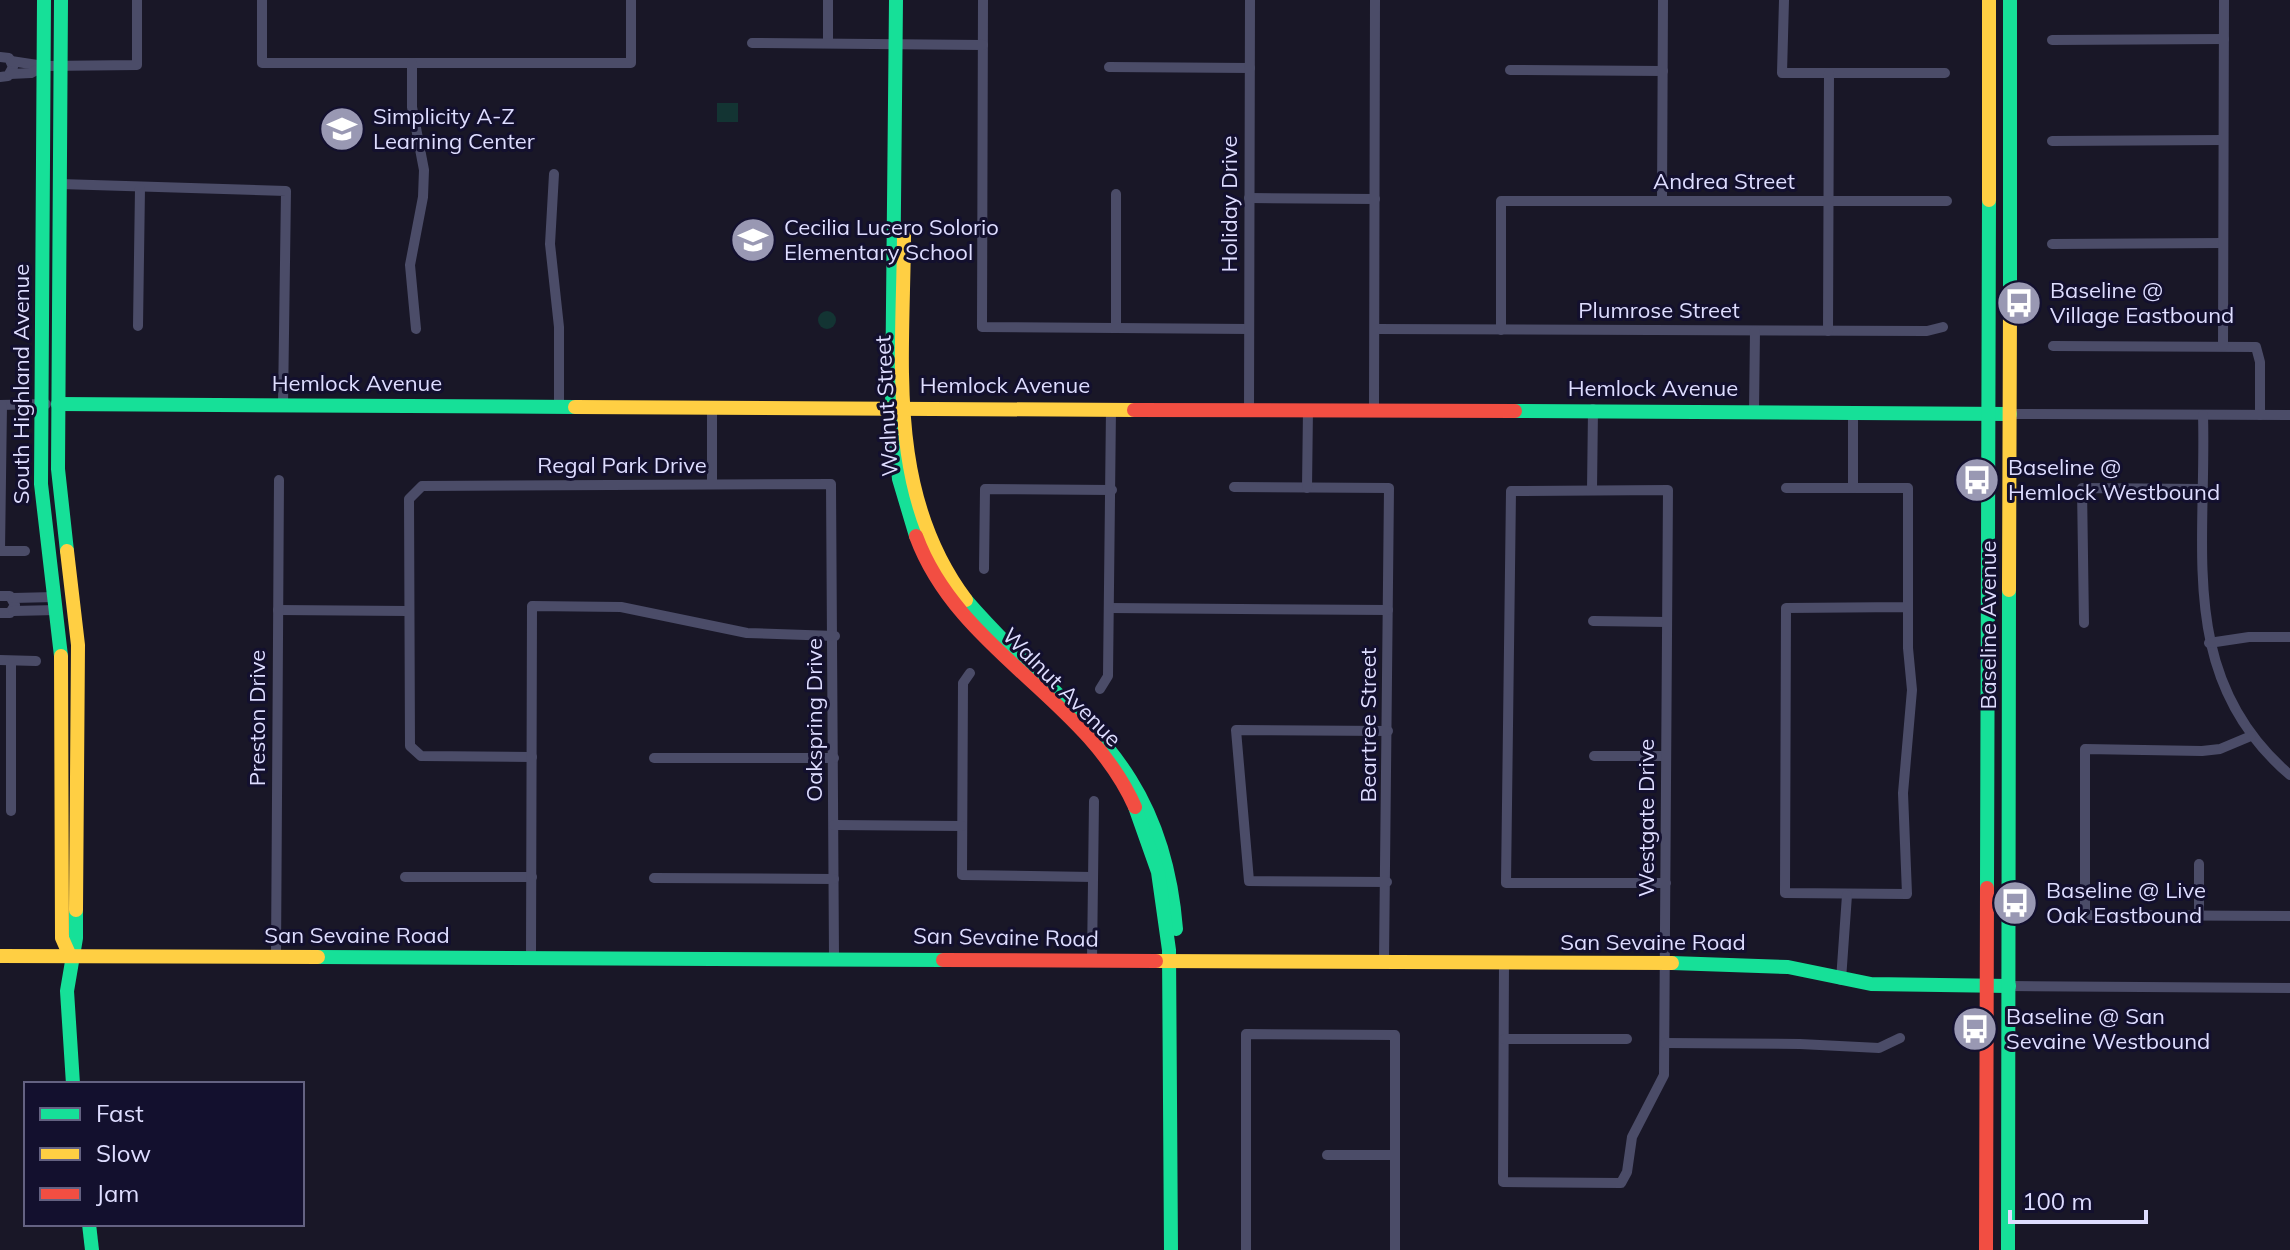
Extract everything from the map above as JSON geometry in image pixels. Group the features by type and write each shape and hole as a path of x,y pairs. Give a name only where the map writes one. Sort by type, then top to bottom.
{"street":[{"name":"South Highland Avenue","path":"44,0 41,484 56,604 61,675 62,938 70,956"},
{"name":"South Highland Avenue","path":"61,0 58,469 78,645 76,938 70,956 69,1026 73,1082"},
{"path":"44,66 31,73 5,75 6,59 44,66 137,65 137,0"},
{"path":"262,0 262,63 412,63 631,63 631,0"},
{"path":"828,0 828,43"},
{"name":"Walnut Street","path":"896,0 901,42"},
{"name":"Walnut Street","path":"898,407 901,42 906,0"},
{"path":"983,0 982,327 1249,329"},
{"name":"Holiday Drive","path":"1249,408 1250,0"},
{"path":"1374,409 1375,0"},
{"path":"1662,201 1663,0"},
{"path":"1784,0 1782,73 1945,73"},
{"name":"Baseline Avenue","path":"1986,1250 1989,0"},
{"name":"Baseline Avenue","path":"2008,1250 2010,0"},
{"path":"2223,346 2224,0"},
{"path":"2052,40 2224,39"},
{"path":"752,43 983,45"},
{"path":"412,63 412,107 424,170 423,197 410,265 416,329"},
{"path":"1109,67 1250,68"},
{"path":"1510,70 1663,71"},
{"path":"1828,331 1829,73"},
{"path":"2052,141 2223,140"},
{"path":"554,174 550,244 559,327 559,406"},
{"path":"60,184 117,183 140,188 286,191 283,405"},
{"path":"138,326 140,188"},
{"path":"1116,194 1116,328"},
{"path":"1249,198 1375,199"},
{"name":"Andrea Street","path":"1501,330 1501,201 1947,201"},
{"path":"2052,244 2223,243"},
{"name":"Plumrose Street","path":"1375,329 1927,331 1943,327"},
{"path":"1754,411 1755,331"},
{"path":"2053,346 2256,347 2260,362 2260,415"},
{"path":"1,405 0,551 25,551"},
{"name":"Hemlock Avenue","path":"1,405 1593,409 2010,414"},
{"path":"712,406 712,484"},
{"name":"Walnut Avenue","path":"898,407 904,501 920,549 968,624 1089,741 1121,782 1154,852 1171,960 1171,1250"},
{"path":"1100,689 1108,676 1111,408"},
{"path":"1234,487 1307,488 1308,409"},
{"path":"1593,409 1592,490 1511,491 1506,883 1666,883"},
{"path":"1853,411 1853,488"},
{"path":"2010,414 2290,415"},
{"path":"2203,415 2203,602 2209,643 2227,697 2251,736 2290,775"},
{"name":"Preston Drive","path":"276,957 279,480"},
{"name":"Regal Park Drive","path":"408,611 409,499 422,486 831,484"},
{"name":"Oakspring Drive","path":"831,484 835,636 834,957"},
{"name":"Beartree Street","path":"1307,488 1389,488 1384,961"},
{"path":"1786,488 1908,488 1907,607 1912,690 1903,793 1907,894 1785,893 1786,608 1907,607"},
{"path":"2084,623 2082,488 2203,489"},
{"path":"984,569 985,489 1112,490"},
{"name":"Westgate Drive","path":"1504,1039 1503,1182 1621,1183 1627,1172 1632,1137 1664,1075 1668,490 1592,490"},
{"path":"0,596 56,604"},
{"path":"13,598 13,611"},
{"path":"0,613 56,604"},
{"path":"531,957 532,606 621,607 747,633 835,636"},
{"path":"1109,608 1388,610"},
{"path":"278,610 408,611 409,741 414,751 421,756 532,757"},
{"path":"1593,621 1667,622"},
{"path":"2209,643 2249,637 2290,637"},
{"path":"11,811 5,660 36,661"},
{"path":"970,673 963,683 962,875 1093,877"},
{"path":"1387,882 1249,881 1236,730 1388,731"},
{"path":"2251,736 2239,743 2202,751 2085,749 2085,915 2290,916"},
{"path":"1594,756 1666,756"},
{"path":"654,758 834,758"},
{"path":"1092,960 1094,801"},
{"path":"834,825 962,826"},
{"path":"2199,864 2199,915"},
{"path":"405,877 532,877"},
{"path":"654,878 834,879"},
{"path":"1841,980 1847,895"},
{"name":"San Sevaine Road","path":"0,956 1665,962 1788,967 1841,980 1906,986 2009,986"},
{"path":"1504,963 1504,1039 1627,1039"},
{"path":"2009,986 2290,988"},
{"path":"1246,1250 1246,1034 1395,1035 1395,1250"},
{"path":"1665,1043 1879,1048 1900,1038"},
{"path":"1327,1155 1395,1155"},
{"path":"89,1226 92,1250"}],"green space":[{"path":"717,103 738,103 738,122 717,122"},
{"path":"823,311 831,311 836,320 834,327 823,329 818,324 818,316"}],"traffic: fast":[{"path":"44,0 41,484 61,656"},
{"path":"61,0 58,469 67,551"},
{"path":"896,0 892,407 899,479 916,536"},
{"path":"2010,0 2010,304"},
{"path":"1987,888 1989,200"},
{"path":"58,404 575,407"},
{"path":"1515,411 2010,414"},
{"path":"2008,1250 2009,590"},
{"path":"966,600 1104,743 1130,779 1151,821 1167,870 1176,929"},
{"path":"1135,807 1158,872 1169,950 1171,1250"},
{"path":"73,1082 67,991 76,938 76,910"},
{"path":"318,957 943,960"},
{"path":"1672,963 1788,967 1871,984 2009,986"},
{"path":"89,1226 92,1250"}],"traffic: slow":[{"path":"1989,0 1989,200"},
{"path":"904,230 902,374 910,469 922,514 940,558 966,600"},
{"path":"2009,590 2010,304"},
{"path":"575,407 1134,410"},
{"path":"67,551 78,645 76,910"},
{"path":"61,656 62,938 70,956"},
{"path":"0,956 318,957"},
{"path":"1156,961 1672,963"}],"traffic: jam":[{"path":"1134,410 1515,411"},
{"path":"916,536 936,576 961,612 1086,735 1114,769 1135,807"},
{"path":"1986,1250 1987,888"},
{"path":"943,960 1156,961"}],"place":[{"name":"Simplicity A-Z Learning Center","path":"342,129"},
{"name":"Cecilia Lucero Solorio Elementary School","path":"753,240"},
{"name":"Baseline @ Village Eastbound","path":"2019,303"},
{"name":"Baseline @ Hemlock Westbound","path":"1977,480"},
{"name":"Baseline @ Live Oak Eastbound","path":"2015,903"},
{"name":"Baseline @ San Sevaine Westbound","path":"1975,1029"}]}
